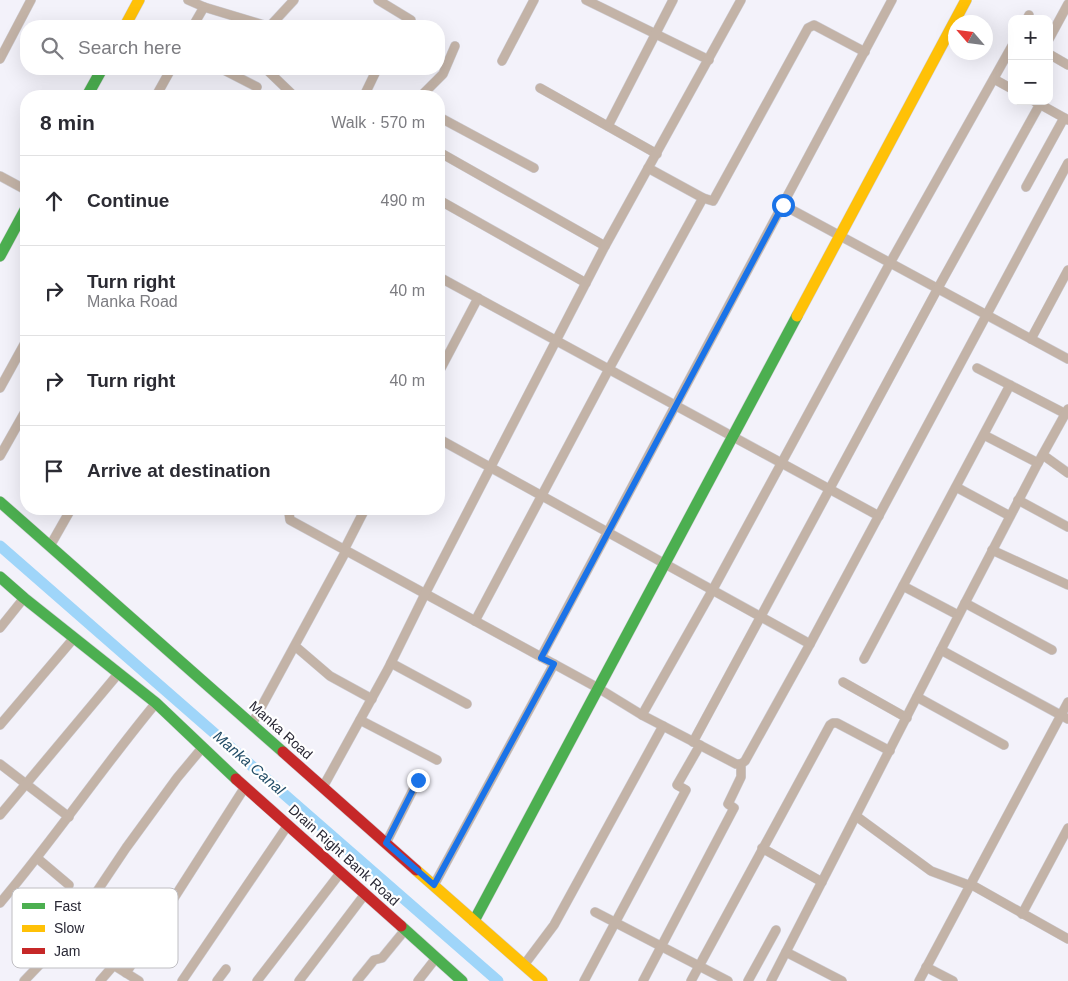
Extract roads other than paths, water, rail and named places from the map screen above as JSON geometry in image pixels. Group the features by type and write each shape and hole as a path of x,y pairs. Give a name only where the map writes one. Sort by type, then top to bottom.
{"street":[{"path":"20,20 31,0"},
{"path":"128,20 139,0"},
{"path":"188,0 204,7 248,20"},
{"path":"275,20 294,0"},
{"path":"378,0 411,20"},
{"path":"502,61 534,0"},
{"path":"586,0 709,60"},
{"path":"608,126 673,0"},
{"path":"323,787 391,663 605,246 741,0"},
{"path":"541,658 892,0"},
{"path":"474,921 964,1"},
{"path":"1053,32 1068,4"},
{"path":"196,20 204,7"},
{"path":"0,59 20,21"},
{"path":"648,168 703,198 710,201 715,199 808,28 814,26 865,52"},
{"path":"445,69 455,46"},
{"path":"642,715 712,591 890,263 1008,53"},
{"path":"1053,56 1068,65"},
{"path":"90,90 99,75"},
{"path":"159,90 168,75"},
{"path":"234,75 257,87"},
{"path":"272,75 288,90"},
{"path":"367,90 375,75"},
{"path":"428,90 442,75"},
{"path":"994,79 1008,87"},
{"path":"540,88 657,154"},
{"path":"584,981 686,790 677,785 759,617 1036,105"},
{"path":"1026,187 1066,119 1041,105"},
{"path":"445,120 534,168"},
{"path":"445,155 605,246"},
{"path":"289,515 290,520 598,688 642,715 736,764 741,764 745,761 810,644 1068,163"},
{"path":"0,176 20,187"},
{"path":"475,622 541,495 703,198"},
{"path":"445,203 586,282"},
{"path":"783,205 1068,359"},
{"path":"0,256 20,219"},
{"path":"1031,339 1068,270"},
{"path":"445,280 879,516"},
{"path":"445,361 478,298"},
{"path":"0,388 20,352"},
{"path":"771,981 958,615 1067,411 977,368"},
{"path":"864,659 1010,385"},
{"path":"0,456 20,421"},
{"path":"984,435 1068,473"},
{"path":"445,442 810,644"},
{"path":"956,487 1010,516"},
{"path":"1018,500 1068,527"},
{"name":"Manka Road","path":"0,502 542,981"},
{"path":"50,546 68,515"},
{"path":"252,724 363,515"},
{"path":"992,550 1068,585"},
{"name":"Drain Right Bank Road","path":"0,577 156,703 202,748 462,981"},
{"path":"903,586 958,615"},
{"path":"0,628 24,598"},
{"path":"965,603 1052,650"},
{"path":"0,725 74,638"},
{"path":"295,646 330,676 372,699"},
{"path":"941,650 1064,717"},
{"path":"391,663 467,704"},
{"path":"434,885 554,664"},
{"path":"0,814 118,674"},
{"path":"843,682 907,718"},
{"path":"917,697 1004,745"},
{"path":"919,981 1064,717 1068,702"},
{"path":"12,888 69,817 122,744 156,703"},
{"path":"360,720 437,760"},
{"path":"691,981 830,725 836,723 890,751"},
{"path":"524,965 554,924 664,726"},
{"path":"99,888 177,778 202,748"},
{"path":"0,764 69,817"},
{"path":"643,981 734,808 728,804 741,776 741,764"},
{"path":"386,843 418,780"},
{"path":"178,892 245,787"},
{"path":"856,816 931,871 971,885 1068,939"},
{"path":"182,981 288,825"},
{"path":"1022,914 1065,841 1068,828"},
{"path":"762,848 822,882"},
{"path":"37,858 69,885"},
{"path":"257,981 341,872"},
{"path":"0,903 12,888"},
{"path":"299,981 365,894"},
{"path":"595,912 728,981"},
{"path":"357,981 374,960 382,958 405,930"},
{"path":"748,981 776,930"},
{"path":"786,952 842,981"},
{"path":"418,981 436,958"},
{"path":"926,967 952,981"},
{"path":"24,981 36,968"},
{"path":"100,981 111,968"},
{"path":"118,968 138,981"},
{"path":"126,973 129,968"},
{"path":"217,981 226,969"}],"waterway":[{"name":"Manka Canal","path":"0,546 498,981"}]}
